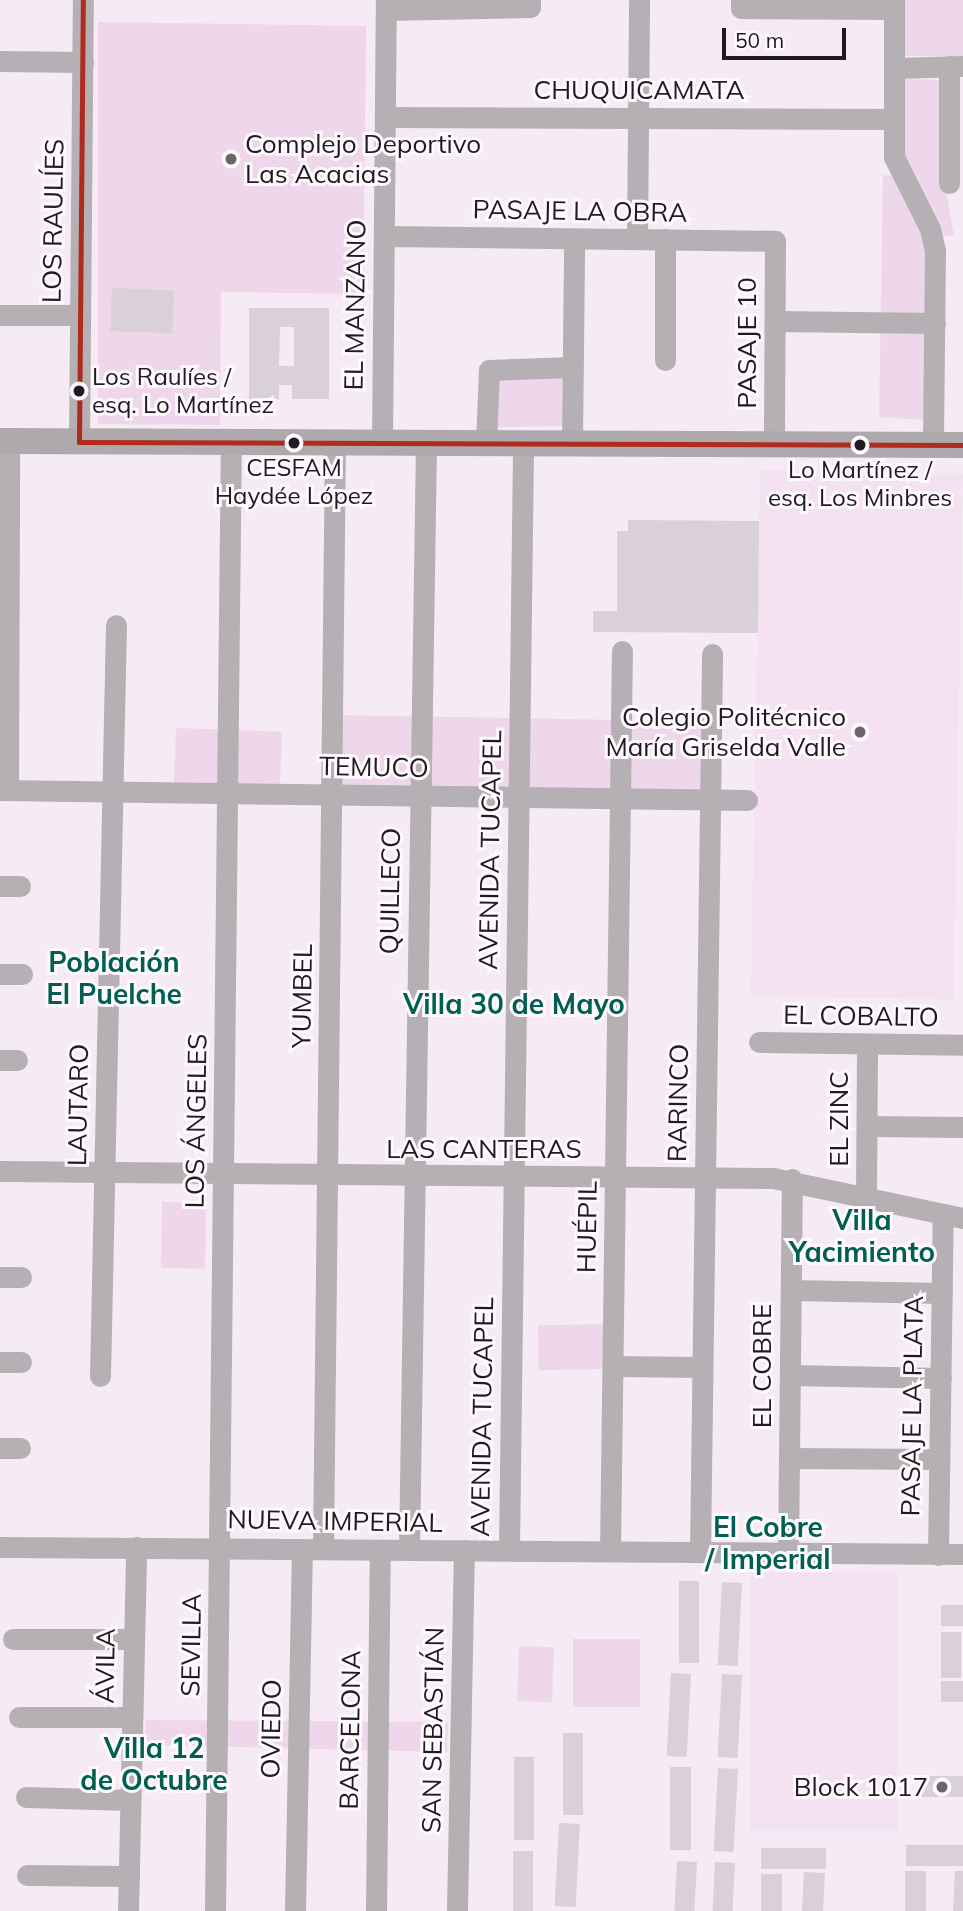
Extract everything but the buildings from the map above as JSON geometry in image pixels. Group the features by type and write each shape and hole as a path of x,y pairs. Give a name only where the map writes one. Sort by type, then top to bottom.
{"main road":[{"path":"4,441 963,444"}],"street":[{"name":"LOS RAULÍES","path":"79,442 83,0"},
{"path":"386,5 488,4 530,7 530,0"},
{"path":"637,239 639,0"},
{"path":"741,0 741,8 780,4 894,5 897,68 894,158 935,250 933,444"},
{"name":"EL MANZANO","path":"382,443 386,5"},
{"path":"0,61 83,62"},
{"path":"897,68 956,66 956,183 915,200"},
{"name":"CHUQUICAMATA","path":"385,117 894,120"},
{"name":"PASAJE LA OBRA","path":"384,236 775,241"},
{"path":"572,444 573,239"},
{"path":"665,239 665,360"},
{"name":"PASAJE 10","path":"774,445 775,241"},
{"path":"0,315 80,316"},
{"path":"775,321 934,323"},
{"path":"486,444 489,370 573,367"},
{"path":"4,441 4,790"},
{"name":"LOS ÁNGELES","path":"220,1548 232,442"},
{"name":"YUMBEL","path":"312,1549 328,1176 335,443"},
{"name":"QUILLECO","path":"410,1550 426,443"},
{"name":"AVENIDA TUCAPEL","path":"509,1550 523,444"},
{"name":"LAUTARO","path":"100,1376 116,625"},
{"name":"HUÉPIL","path":"610,1551 622,651"},
{"name":"RARINCO","path":"700,1552 712,654"},
{"name":"TEMUCO","path":"4,790 747,800"},
{"path":"0,974 22,974"},
{"name":"EL COBALTO","path":"759,1042 963,1045"},
{"name":"EL ZINC","path":"866,1195 867,1044"},
{"path":"867,1126 963,1126"},
{"name":"LAS CANTERAS","path":"0,1171 792,1179 953,1217"},
{"name":"EL COBRE","path":"788,1553 792,1179"},
{"name":"PASAJE LA PLATA","path":"938,1555 942,1293 953,1217"},
{"path":"791,1290 942,1293"},
{"path":"613,1366 702,1367"},
{"path":"790,1375 941,1378"},
{"path":"789,1458 939,1460"},
{"name":"NUEVA IMPERIAL","path":"0,1547 963,1555"},
{"name":"ÁVILA","path":"128,1911 135,1547"},
{"name":"SEVILLA","path":"215,1911 220,1548"},
{"name":"OVIEDO","path":"295,1911 312,1549"},
{"name":"BARCELONA","path":"376,1911 380,1550"},
{"name":"SAN SEBASTIÁN","path":"457,1911 464,1550"},
{"path":"13,1639 134,1639"},
{"path":"19,1717 132,1717"},
{"path":"26,1797 130,1800"},
{"path":"27,1875 129,1876"}],"shaded area":[{"path":"904,0 963,0 963,56 904,56"},
{"name":"Complejo Deportivo Las Acacias","path":"98,22 366,26 363,294 221,292 220,425 98,424"},
{"path":"903,79 944,80 944,179 954,236 941,235 905,162"},
{"path":"883,175 893,176 912,201 925,250 925,420 879,417"},
{"path":"563,375 564,426 495,427 494,376"},
{"name":"Colegio Politécnico María Griselda Valle","path":"760,470 963,474 954,999 751,996"},
{"path":"338,715 705,721 704,798 337,792"},
{"path":"176,728 282,732 280,786 174,782"},
{"path":"162,1202 206,1203 205,1269 161,1268"},
{"path":"605,1324 606,1369 539,1370 538,1325"},
{"path":"751,1572 897,1572 897,1831 751,1831"},
{"path":"573,1639 640,1639 640,1707 573,1707"},
{"path":"519,1646 554,1647 552,1702 517,1701"},
{"path":"146,1720 448,1722 447,1752 144,1745"}],"transit line":[{"path":"79,442 83,0"},
{"path":"79,442 963,445"}],"place":[{"name":"Complejo Deportivo Las Acacias","path":"231,159"},
{"name":"Los Raulíes / esq. Lo Martínez","path":"79,391"},
{"name":"CESFAM Haydée López","path":"294,443"},
{"name":"Lo Martínez / esq. Los Minbres","path":"860,445"},
{"name":"Colegio Politécnico María Griselda Valle","path":"860,732"},
{"name":"Block 1017","path":"942,1787"}],"district":[{"name":"Población El Puelche","path":"114,978"},
{"name":"Villa 30 de Mayo","path":"514,1004"},
{"name":"Villa Yacimiento","path":"862,1236"},
{"name":"El Cobre / Imperial","path":"768,1543"},
{"name":"Villa 12 de Octubre","path":"154,1764"}]}
